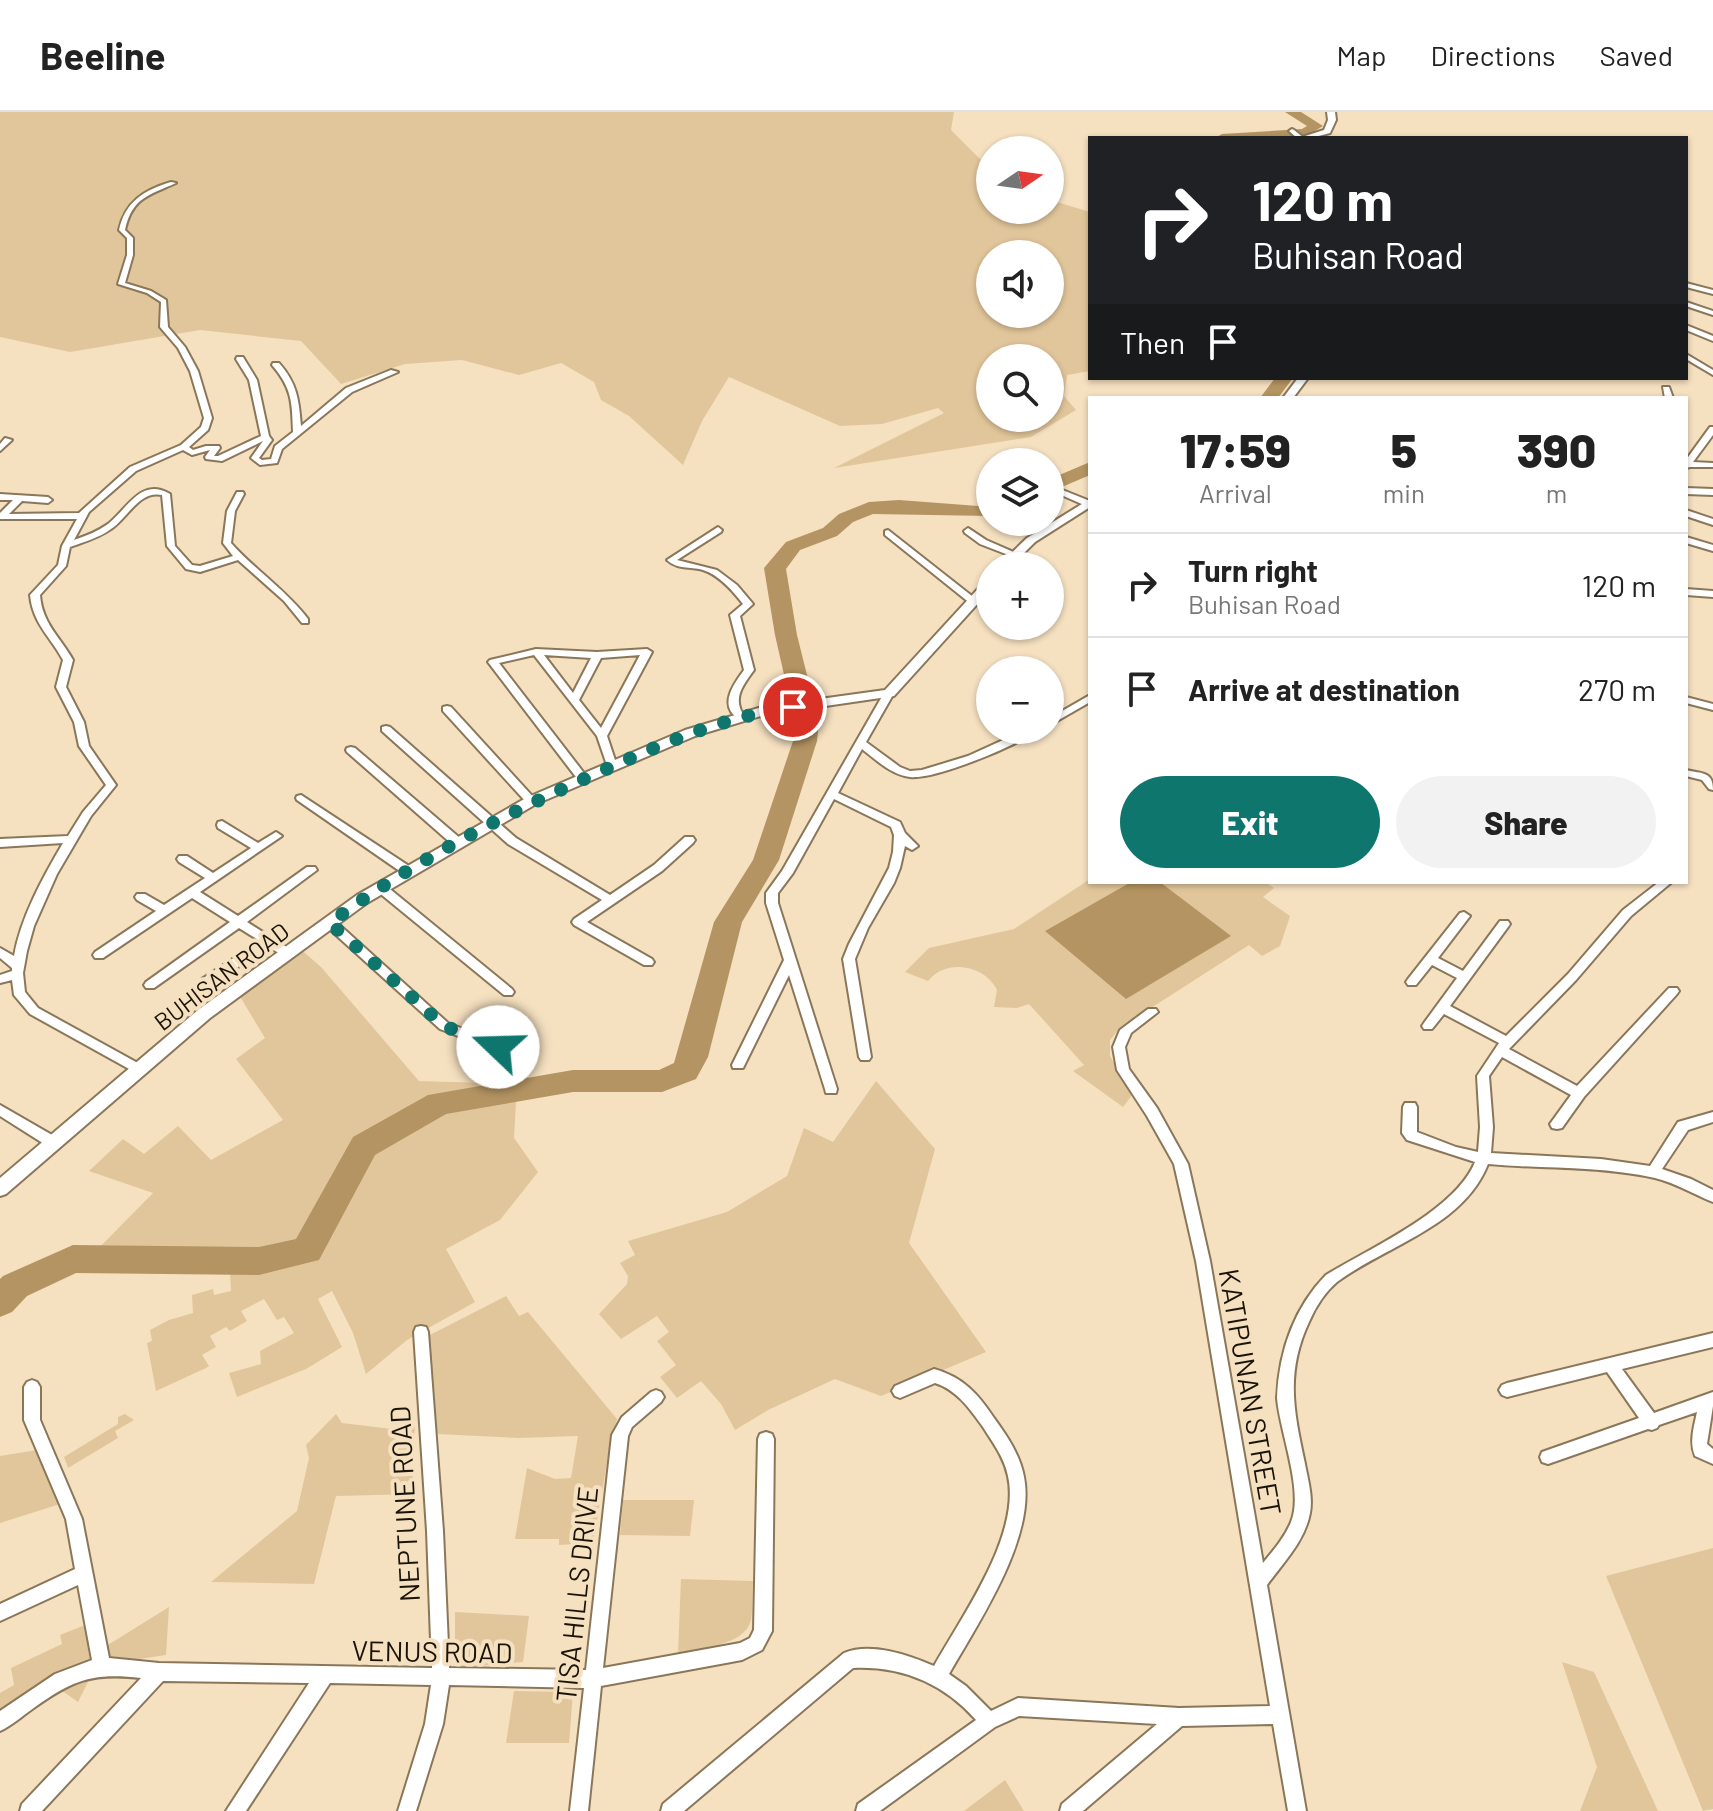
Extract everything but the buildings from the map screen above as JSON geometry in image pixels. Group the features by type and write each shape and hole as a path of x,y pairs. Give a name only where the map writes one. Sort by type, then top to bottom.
{"street":[{"path":"1298,135 1327,131 1333,112"},
{"path":"140,1070 34,1011 23,1000 18,989 17,970 39,900 71,839 111,785 84,746 79,722 61,687 67,655 48,636 35,604 35,595 62,566 66,546 82,516 133,469 184,447 205,428 208,418 194,371 181,347 164,327 164,301 149,292 121,284 130,255 130,238 122,230 125,216 144,193 173,183"},
{"path":"1688,286 1713,292"},
{"path":"1688,305 1713,313"},
{"path":"1688,328 1713,339"},
{"path":"1688,357 1713,373"},
{"path":"240,359 253,380 267,442 255,458 260,463 274,461 278,448 349,390 394,372"},
{"path":"276,365 287,375 297,398 297,432"},
{"path":"1688,464 1713,429"},
{"path":"184,447 190,453 216,448 209,457 219,459 265,437"},
{"path":"1688,465 1713,465"},
{"path":"66,546 113,525 137,499 147,492 159,491 166,494 171,546 189,567 200,569 238,557"},
{"path":"1688,491 1713,492"},
{"path":"1064,492 1088,502"},
{"path":"240,494 231,511 227,543 238,557 285,596 305,621"},
{"path":"0,497 48,500 35,514"},
{"path":"19,499 1,517 35,514 82,516"},
{"path":"1017,552 1088,503"},
{"path":"1688,514 1713,522"},
{"path":"718,530 671,560 687,569 701,567 711,570 748,604 735,615 749,670 734,690 735,711 739,716"},
{"path":"968,531 983,542 1009,552"},
{"path":"888,533 974,602"},
{"path":"1688,541 1713,548"},
{"path":"1688,592 1713,594"},
{"path":"831,1089 772,903 772,893 787,873 889,693 976,600"},
{"path":"536,652 602,736 612,766"},
{"path":"583,779 493,662 536,652 597,655 647,652 602,736"},
{"path":"575,699 597,655"},
{"name":"BUHISAN ROAD","path":"0,1189 204,1014 381,888 490,823 531,801 612,766 739,716 889,693"},
{"path":"1064,714 1088,699"},
{"path":"1688,701 1713,707"},
{"path":"447,709 531,801"},
{"path":"386,729 490,823 538,858 610,900"},
{"path":"862,744 892,767 907,773 928,774 1000,744"},
{"path":"351,750 457,842"},
{"path":"1688,774 1706,778 1713,787"},
{"path":"832,794 896,825 900,835 893,869 865,928 853,944 849,959 865,1057"},
{"path":"301,798 408,871"},
{"path":"222,825 259,848"},
{"path":"900,835 912,846"},
{"path":"99,955 276,836"},
{"path":"0,843 71,839"},
{"path":"648,962 578,922 658,868 689,840"},
{"path":"183,859 214,879"},
{"path":"150,985 311,870"},
{"path":"1259,1582 1289,1543 1302,1512 1285,1396 1287,1371 1306,1310 1331,1279 1448,1206 1466,1188 1484,1158 1483,1076 1504,1046 1543,1009 1627,913 1663,884"},
{"path":"381,888 508,992"},
{"path":"193,893 289,954"},
{"path":"141,897 165,911"},
{"path":"1412,982 1464,916"},
{"path":"330,923 444,1026 498,1047"},
{"path":"1428,1026 1504,924"},
{"path":"206,982 269,941"},
{"path":"0,952 17,970"},
{"path":"738,1065 790,960"},
{"path":"1432,960 1463,976"},
{"path":"0,979 17,970"},
{"path":"1557,1124 1579,1093 1673,991"},
{"path":"1441,1007 1579,1093"},
{"name":"KATIPUNAN STREET","path":"1152,1012 1126,1030 1119,1047 1123,1070 1152,1112 1181,1164 1203,1261 1297,1811"},
{"path":"1410,1107 1409,1133 1412,1136 1484,1158 1611,1165 1653,1172 1713,1196"},
{"path":"0,1110 54,1143"},
{"path":"1653,1172 1683,1126 1713,1117"},
{"name":"NEPTUNE ROAD","path":"407,1811 434,1724 441,1678 435,1531 421,1332"},
{"path":"1507,1390 1713,1340"},
{"path":"1611,1365 1652,1423"},
{"path":"900,1391 934,1376 962,1389 1002,1443 1017,1479 1019,1494 1009,1545 937,1677"},
{"path":"32,1387 32,1420 74,1519 102,1667"},
{"name":"TISA HILLS DRIVE","path":"579,1811 620,1435 627,1422 656,1397"},
{"path":"1548,1457 1652,1423 1710,1400"},
{"path":"1710,1400 1699,1444 1701,1451 1713,1457"},
{"name":"VENUS ROAD","path":"0,1722 52,1687 75,1675 102,1667 159,1672 593,1679 742,1651 756,1644 763,1631 766,1439"},
{"path":"0,1613 83,1574"},
{"path":"670,1811 850,1659 887,1658 906,1663 937,1677 971,1699 989,1721"},
{"path":"29,1811 159,1672"},
{"path":"235,1811 325,1675"},
{"path":"865,1811 989,1721 1018,1707 1179,1717 1281,1715"},
{"path":"1069,1811 1179,1717"}],"shaded area":[{"path":"0,112 954,112 951,130 976,155 976,224 1064,224 1064,204 1088,211 1088,371 1067,375 1064,396 1064,344 976,344 976,432 1039,432 1031,437 834,468 944,413 938,408 882,424 840,426 729,377 702,421 683,465 629,416 601,400 594,382 561,363 519,375 462,360 405,364 341,384 301,341 200,330 70,352 0,337"},
{"path":"1064,396 1076,410 1064,417"},
{"path":"1088,880 1088,884 1127,884 1045,931 1230,936 1163,884 1268,884 1274,888 1263,897 1290,916 1280,946 1262,956 1249,945 1120,1028 1110,1040 1110,1056 1132,1095 1123,1107 1073,1071 1084,1065 1029,1004 1017,1008 994,1007 997,990 984,975 975,970 955,967 945,969 928,981 905,972 929,948 1014,929"},
{"path":"1127,884 1163,884 1231,936 1126,999 1045,931"},
{"path":"298,947 321,967 419,1081 517,1084 514,1138 538,1172 500,1220 446,1249 475,1302 407,1340 366,1374 353,1333 332,1291 318,1299 342,1347 306,1369 237,1397 229,1373 261,1364 260,1351 294,1333 284,1317 277,1320 264,1299 241,1311 247,1321 230,1331 226,1327 210,1336 216,1347 202,1355 209,1366 156,1391 147,1343 152,1341 150,1330 193,1313 192,1295 213,1289 214,1295 231,1291 230,1271 218,1270 219,1266 234,1261 88,1259 153,1193 89,1171 123,1139 144,1154 178,1126 211,1160 283,1120 236,1059 265,1038 236,990"},
{"path":"876,1081 935,1149 909,1243 986,1352 881,1396 835,1379 768,1410 735,1430 721,1404 701,1381 677,1398 660,1377 676,1365 657,1341 669,1332 657,1316 621,1339 599,1314 627,1284 628,1276 620,1263 635,1255 628,1241 727,1212 787,1176 804,1128 833,1142"},
{"path":"506,1296 519,1316 528,1312 617,1419 593,1543 559,1545 559,1539 515,1539 527,1468 555,1479 571,1478 578,1436 519,1438 437,1434 426,1337"},
{"path":"125,1414 134,1420 115,1431 118,1438 68,1468 64,1457 118,1424 118,1417"},
{"path":"336,1414 342,1423 392,1429 415,1426 412,1462 414,1494 336,1496 314,1584 211,1582 297,1511 309,1458 306,1445"},
{"path":"37,1450 60,1504 0,1523 0,1456"},
{"path":"623,1500 694,1500 690,1536 620,1535"},
{"path":"1713,1548 1713,1809 1703,1811 1606,1576"},
{"path":"681,1579 753,1581 752,1615 747,1629 731,1641 678,1653"},
{"path":"169,1607 166,1655 106,1664 103,1648"},
{"path":"455,1612 529,1616 523,1662 465,1667 458,1664 455,1658"},
{"path":"90,1623 101,1674 89,1680 78,1702 61,1690 0,1732 0,1693 14,1685 11,1668 62,1644 60,1635"},
{"path":"1562,1662 1594,1672 1658,1811 1580,1811 1597,1767"},
{"path":"514,1691 573,1692 569,1743 506,1743"},
{"path":"1005,1780 1024,1811 964,1811"}],"waterway":[{"path":"1255,136 1305,133 1316,126 1291,112"},
{"path":"1270,396 1282,380"},
{"path":"1064,480 1088,469"},
{"path":"0,1302 15,1286 73,1259 259,1261 307,1250 364,1146 439,1103 573,1081 662,1081 685,1071 693,1057 728,922 766,860 805,741 807,723 786,635 775,568 793,546 830,532 846,518 869,508 899,506 976,512"}],"route":[{"path":"498,1047 444,1026 330,923 408,871 531,801 690,733 739,716 793,707"}]}
